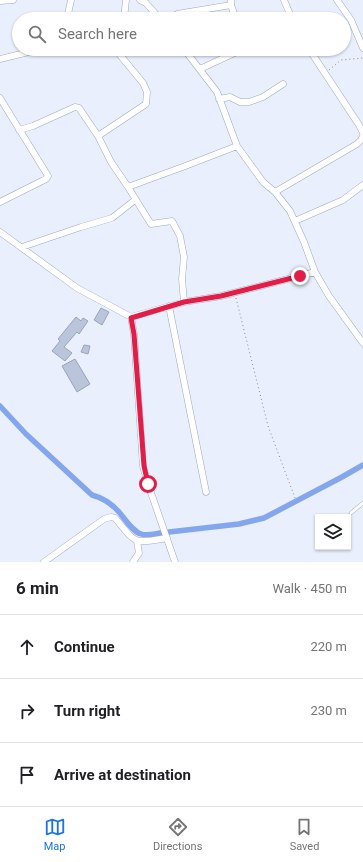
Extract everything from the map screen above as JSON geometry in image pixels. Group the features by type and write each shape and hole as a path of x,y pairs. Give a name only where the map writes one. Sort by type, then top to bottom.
{"street":[{"path":"0,1 13,0"},
{"path":"68,12 71,0"},
{"path":"125,12 126,0"},
{"path":"140,0 146,3 154,12"},
{"path":"284,0 289,12"},
{"path":"337,0 345,12"},
{"path":"187,12 231,3"},
{"path":"351,20 363,48"},
{"path":"0,59 12,56"},
{"path":"98,136 146,104 147,92 145,88 121,56"},
{"path":"190,56 217,92 237,146 263,182 275,192 290,211 315,272 329,296 363,343"},
{"path":"200,69 228,56"},
{"path":"275,192 362,140 363,135 359,125 314,56"},
{"path":"219,99 230,97 240,102 249,102 263,97 283,84"},
{"path":"0,98 48,176 46,179 0,202"},
{"path":"19,130 75,107 79,108 98,136 111,162 151,224 172,221 174,223 180,236 184,257 182,279 184,302"},
{"path":"128,187 188,166 237,146"},
{"path":"295,221 343,200 363,185"},
{"path":"22,247 112,218 135,200"},
{"path":"0,232 77,288 131,318 184,302 221,296 234,291 315,272"},
{"path":"170,306 206,492"},
{"path":"131,318 134,334 144,466 148,484 175,562"},
{"path":"44,562 104,519 111,517 115,518 132,538 137,541 143,542 166,538"},
{"path":"133,562 139,554 137,541"}],"lane":[{"path":"351,513 363,503"}],"path":[{"path":"325,73 341,60 363,58"},
{"path":"234,291 273,443 295,498"}],"building":[{"path":"101,308 109,312 102,325 94,320"},
{"path":"76,317 81,321 83,318 88,321 79,334 77,332 64,347 72,353 65,361 52,351 60,341 58,339"},
{"path":"84,345 90,346 88,354 81,352"},
{"path":"75,359 90,384 77,392 62,366"}],"waterway":[{"path":"0,406 26,434 92,495 107,501 135,530 146,535 160,533"},
{"path":"169,532 239,524 264,518 363,465"}],"route":[{"path":"148,484 144,466 134,334 131,318 184,302 221,296 234,291 300,276"}]}
